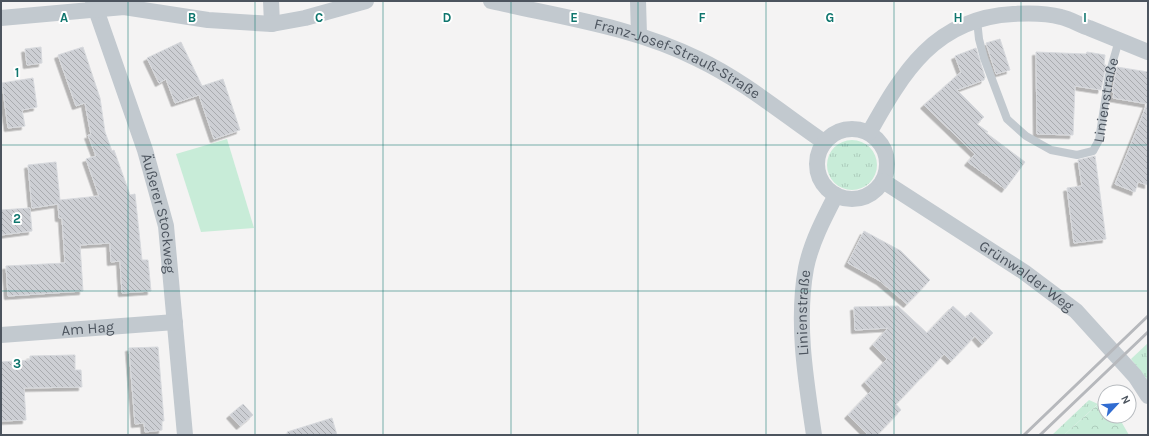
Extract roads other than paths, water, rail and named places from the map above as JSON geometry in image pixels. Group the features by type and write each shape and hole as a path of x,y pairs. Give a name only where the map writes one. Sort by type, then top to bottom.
{"street":[{"path":"271,1 272,24"},
{"path":"1,18 94,5 124,7 208,20 272,24 305,18 366,1"},
{"name":"Franz-Josef-Strauß-Straße","path":"492,1 639,35 698,58 743,84 824,142"},
{"path":"638,1 639,35"},
{"name":"Äußerer Stockweg","path":"94,5 145,150 166,226 185,435"},
{"name":"Linienstraße","path":"869,133 886,102 915,61 933,44 954,29 1011,8 1061,17 1148,52"},
{"path":"857,129 869,133 881,143 887,158 886,174 883,181 874,191 863,198 849,199 836,195 823,184 819,176 817,159 824,142 834,134 845,130 857,129"},
{"name":"Grünwalder Weg","path":"883,181 1024,272 1076,311 1135,376 1148,396"},
{"name":"Linienstraße","path":"814,435 805,372 802,319 804,293 808,261 825,217 836,195"},
{"name":"Am Hag","path":"1,335 175,322"}],"lane":[{"name":"Linienstraße","path":"977,20 979,39 984,58 1007,119 1026,136 1051,150 1077,154 1092,151 1100,140 1109,75 1119,40"}],"railway":[{"path":"1024,435 1148,316"},
{"path":"1040,435 1148,332"}]}
